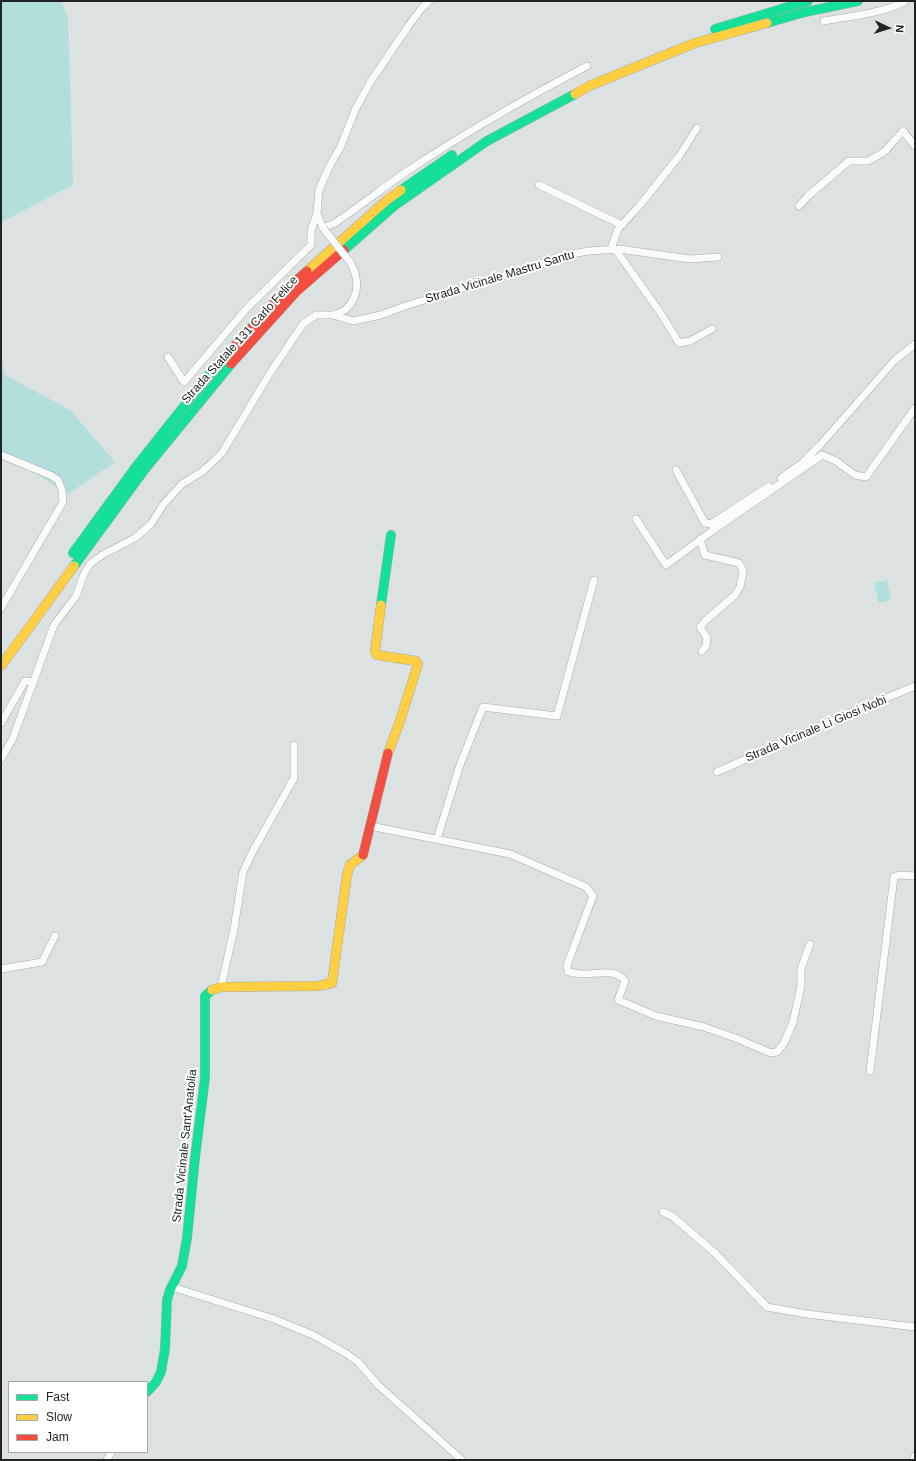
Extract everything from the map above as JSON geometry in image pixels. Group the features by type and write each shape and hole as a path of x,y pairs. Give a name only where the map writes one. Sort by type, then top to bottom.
{"main road":[{"name":"Strada Statale 131 Carlo Felice","path":"1,653 138,464 216,366 290,286 387,200 481,136 586,79 687,38 808,1"},
{"name":"Strada Statale 131 Carlo Felice","path":"1,666 145,469 225,371 297,291 394,206 487,141 589,86 695,43 805,12 858,1"},
{"path":"221,987 318,986 332,983 347,875 350,865 363,855 389,747 399,724 418,664 416,661 408,659 377,655 375,651 391,535"},
{"name":"Strada Vicinale Sant'Anatolia","path":"148,1391 155,1385 164,1362 166,1343 166,1303 180,1272 187,1239 194,1166 204,1088 205,996 212,990 221,987"}],"street":[{"path":"168,357 184,382 248,306 311,245 311,231 317,212 319,190 329,167 341,146 355,110 372,81 420,9 430,1"},
{"path":"824,21 872,13 893,8 904,2"},
{"path":"323,228 335,223 410,170 482,124 529,96 587,66"},
{"path":"697,128 680,155 640,205 618,229 613,249 660,312 679,343 690,341 712,329"},
{"path":"799,206 808,196 849,162 868,161 884,152 903,131 915,146"},
{"path":"539,185 622,226"},
{"path":"1,759 13,738 54,625 76,596 84,574 90,564 102,555 135,538 151,524 163,505 182,484 203,471 222,453 270,373 303,324 316,314 333,315 346,310 355,297 357,282 356,271 323,228 317,212"},
{"name":"Strada Vicinale Mastru Santu","path":"333,315 353,321 381,315 405,306 545,263 560,256 589,251 613,249 690,259 718,257"},
{"path":"676,470 705,523 711,524 802,463 821,444 894,361 915,344"},
{"path":"636,519 666,565 700,539 822,455 836,461 855,475 866,477 915,408"},
{"path":"1,455 50,475 58,480 62,490 62,502 1,608"},
{"path":"700,539 705,555 738,563 743,571 740,587 735,595 700,627 707,638 706,646 702,651"},
{"path":"437,839 460,765 483,707 557,716 594,580"},
{"path":"1,723 25,681 34,682"},
{"name":"Strada Vicinale Li Giosi Nobi","path":"717,772 829,722 915,686"},
{"path":"221,987 234,929 243,872 253,851 294,778 294,745"},
{"path":"370,826 510,854 586,887 593,896 567,965 568,972 582,974 610,973 622,978 625,981 618,1000 656,1016 704,1027 771,1053 777,1052 784,1043 793,1022 801,986 801,969 810,944"},
{"path":"870,1071 894,877 899,875 915,876"},
{"path":"1,969 42,962 55,936"},
{"path":"664,1212 672,1216 715,1253 767,1307 807,1314 915,1327"},
{"path":"172,1287 274,1319 313,1335 347,1354 358,1362 378,1385 462,1460"},
{"path":"913,1460 915,1456"}],"shaded area":[{"path":"1,1 61,1 68,17 73,185 1,222"},
{"path":"1,355 5,375 70,410 115,462 68,494 1,451"},
{"path":"887,580 891,600 879,603 874,583"}],"traffic: fast":[{"path":"715,29 808,1"},
{"path":"767,23 805,12 858,1"},
{"path":"344,250 394,206 487,141 575,94"},
{"path":"401,190 452,155"},
{"path":"73,553 138,464 216,366 229,352"},
{"path":"74,566 145,469 231,364"},
{"path":"381,605 391,535"},
{"path":"148,1391 156,1382 161,1372 165,1349 167,1300 170,1290 182,1266 187,1238 205,1078 205,996 212,990"}],"traffic: slow":[{"path":"575,94 589,86 695,43 767,23"},
{"path":"307,271 387,200 401,190"},
{"path":"1,666 74,566"},
{"path":"381,605 375,651 377,655 416,661 418,664 388,753"},
{"path":"212,990 221,987 318,986 332,983 347,875 350,865 363,855"}],"traffic: jam":[{"path":"231,364 297,291 344,250"},
{"path":"229,352 290,286 307,271"},
{"path":"363,855 388,753"}]}
